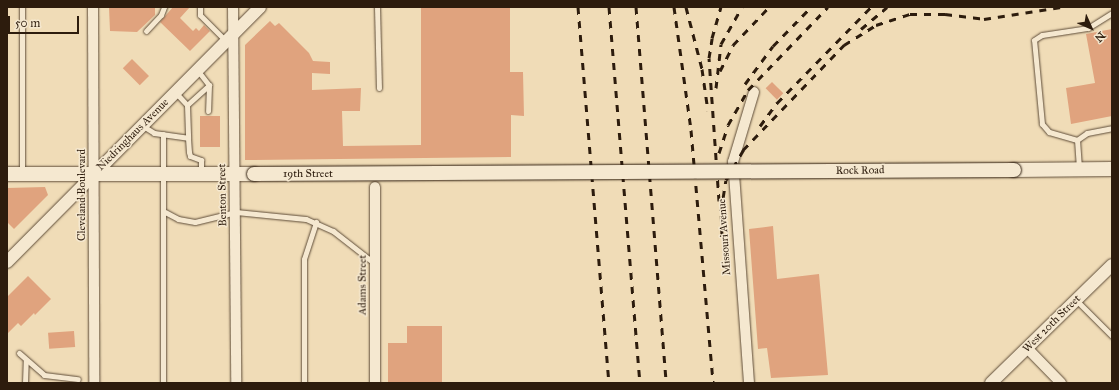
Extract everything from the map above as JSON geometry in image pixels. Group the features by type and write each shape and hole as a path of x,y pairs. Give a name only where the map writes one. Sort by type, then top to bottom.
{"main road":[{"name":"Rock Road","path":"609,174 1112,169"},
{"name":"19th Street","path":"7,174 609,174"}],"street":[{"name":"Cleveland Boulevard","path":"93,7 94,383"},
{"name":"Benton Street","path":"233,7 229,38 236,212 236,383"},
{"name":"Niedringhaus Avenue","path":"7,262 260,7"},
{"name":"Missouri Avenue","path":"749,383 733,162 754,92"},
{"name":"Adams Street","path":"375,187 375,383"},
{"name":"West 20th Street","path":"991,383 1112,264"},
{"path":"1027,348 1061,383"}],"lane":[{"path":"22,7 22,174"},
{"path":"146,31 161,15 164,7"},
{"path":"200,7 200,15 229,38"},
{"path":"377,7 379,88"},
{"path":"1078,140 1049,132 1042,124 1034,40 1042,35 1088,28 1112,13"},
{"path":"198,70 209,85 208,111"},
{"path":"187,105 209,85"},
{"path":"175,92 187,105 190,156 202,160 202,174"},
{"path":"142,126 154,133 188,138"},
{"path":"1078,140 1088,133 1112,128"},
{"path":"163,134 165,174 164,383"},
{"path":"1078,140 1079,169"},
{"path":"165,212 178,219 195,222 236,212 296,217 316,222 333,231 375,263"},
{"path":"304,383 304,259 316,222"},
{"path":"1076,300 1112,336"},
{"path":"19,353 44,375 78,379"},
{"path":"26,360 26,383"}],"building":[{"path":"109,7 155,7 155,15 137,32 110,31"},
{"path":"173,7 190,7 180,18 193,31 196,28 199,31 204,25 210,31 190,51 160,22"},
{"path":"421,7 510,7 510,72 523,72 524,116 511,115 511,157 245,160 245,45 270,21 275,26 279,23 309,53 313,61 330,62 330,74 312,73 312,90 361,88 360,111 342,111 343,146 421,145"},
{"path":"1112,29 1112,116 1071,124 1066,88 1095,83 1086,34"},
{"path":"132,59 149,76 140,85 123,68"},
{"path":"772,82 783,93 777,100 766,88"},
{"path":"200,116 220,116 220,147 200,147"},
{"path":"45,187 48,195 14,229 7,222 7,188"},
{"path":"773,226 777,279 819,274 828,375 771,378 767,348 758,349 749,229"},
{"path":"28,276 51,299 35,315 34,313 21,326 18,323 7,334 7,297"},
{"path":"407,326 442,326 442,383 388,383 388,343 407,343"},
{"path":"74,331 75,347 49,349 48,333"}],"railway":[{"path":"578,7 609,383"},
{"path":"609,7 640,383"},
{"path":"636,7 666,383"},
{"path":"674,7 691,130 713,383"},
{"path":"686,7 702,69 708,111"},
{"path":"719,201 709,58 712,38 721,7"},
{"path":"716,88 721,44 742,7"},
{"path":"720,71 733,45 769,7"},
{"path":"745,84 773,46 811,7"},
{"path":"719,153 728,125 748,90 828,7"},
{"path":"760,126 777,103 871,7"},
{"path":"861,29 887,7"},
{"path":"743,150 844,45 876,25 910,14 945,14 984,19 1061,7"},
{"path":"722,236 721,211 726,180 746,146"}]}
